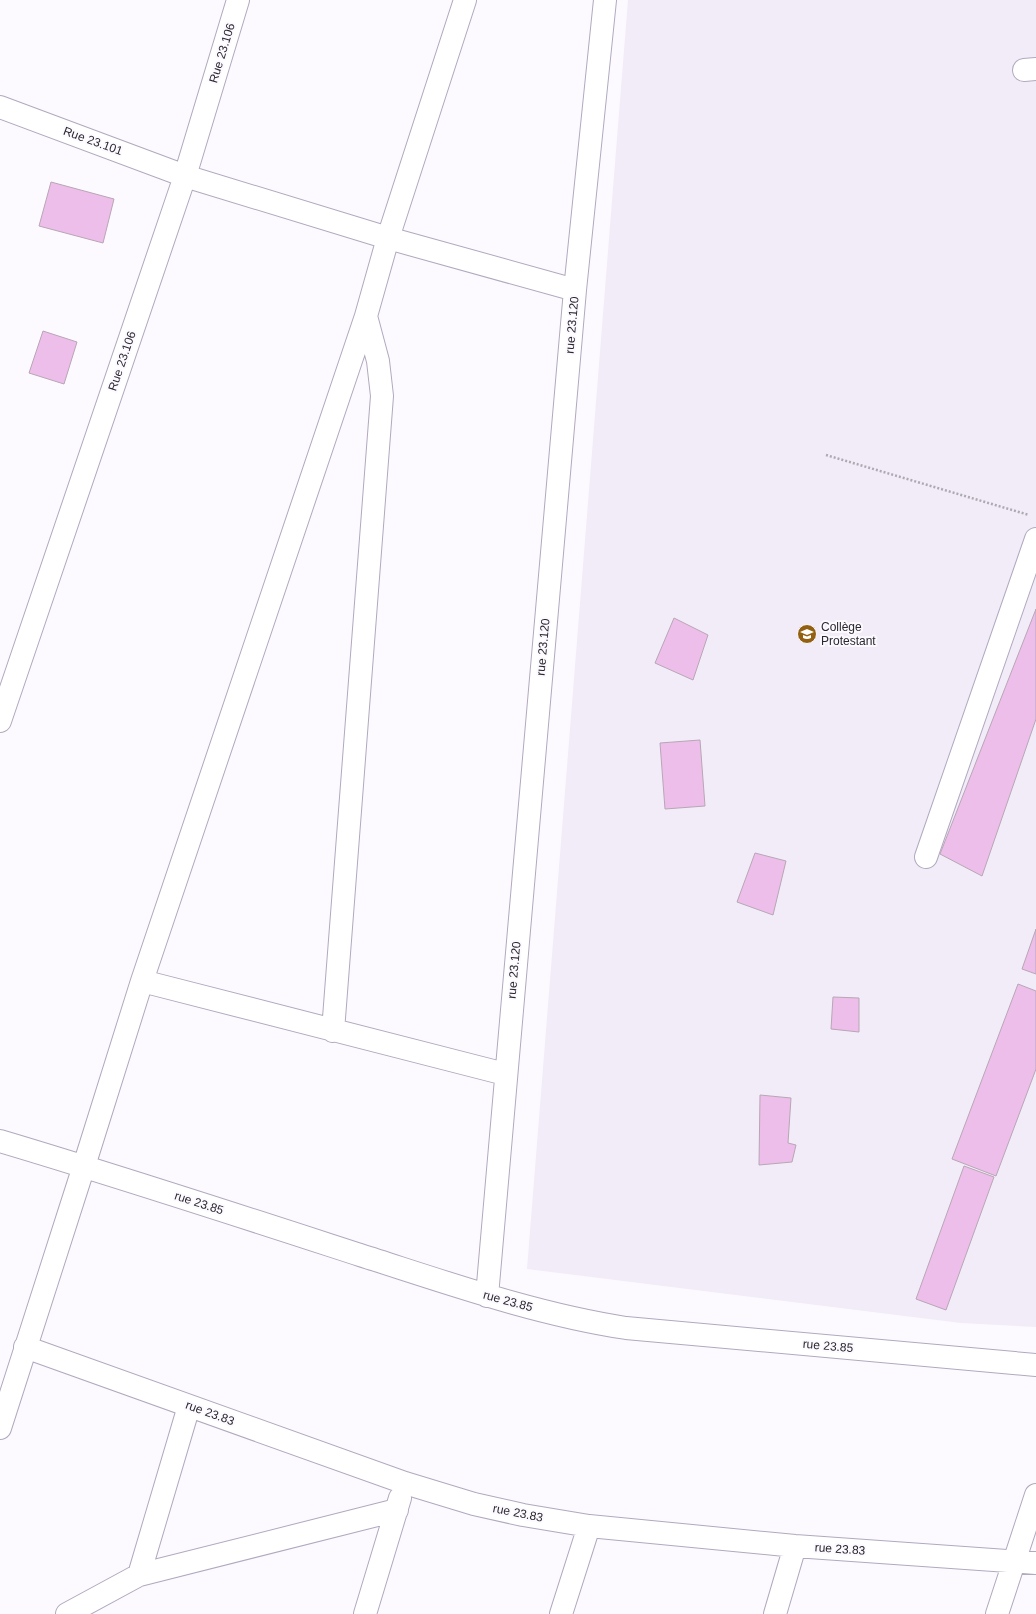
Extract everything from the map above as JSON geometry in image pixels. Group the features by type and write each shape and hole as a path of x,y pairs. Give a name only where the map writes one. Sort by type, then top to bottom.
{"street":[{"name":"Rue 23.106","path":"0,721 185,176 238,0"},
{"path":"0,1428 142,981 366,316 388,238 465,0"},
{"name":"rue 23.120","path":"487,1296 505,1074 575,290 605,0"},
{"name":"Rue 23.101","path":"0,107 185,176 388,238 575,290"},
{"path":"333,1031 382,396 378,361 366,316"},
{"path":"926,857 1036,539"},
{"path":"142,981 505,1074"},
{"name":"rue 23.85","path":"0,1141 84,1166 487,1296 584,1320 626,1328 1036,1365"},
{"name":"rue 23.83","path":"25,1347 405,1483 474,1504 524,1515 589,1526 795,1546 1036,1563"},
{"path":"138,1575 189,1406"},
{"path":"365,1614 405,1483"},
{"path":"998,1614 1036,1496"},
{"path":"67,1614 138,1575 397,1510"},
{"path":"561,1614 589,1526"},
{"path":"774,1614 795,1546"}],"path":[{"path":"826,455 1036,518"}],"shaded area":[{"name":"Collège Protestant","path":"628,0 1036,0 1036,1327 961,1323 527,1269"}],"building":[{"path":"51,182 114,199 103,243 39,226"},
{"path":"43,331 77,342 64,384 29,373"},
{"path":"1036,609 1036,719 982,876 940,854"},
{"path":"674,618 708,635 693,680 655,663"},
{"path":"700,740 705,806 665,809 660,743"},
{"path":"755,853 786,861 773,915 737,902"},
{"path":"1036,929 1036,974 1022,969"},
{"path":"1018,984 1036,991 1036,1069 996,1176 952,1159"},
{"path":"833,997 859,998 859,1032 831,1029"},
{"path":"760,1095 791,1098 788,1143 796,1145 792,1162 759,1165"},
{"path":"964,1166 994,1177 946,1310 916,1299"}],"place":[{"name":"Collège Protestant","path":"807,634"}]}
